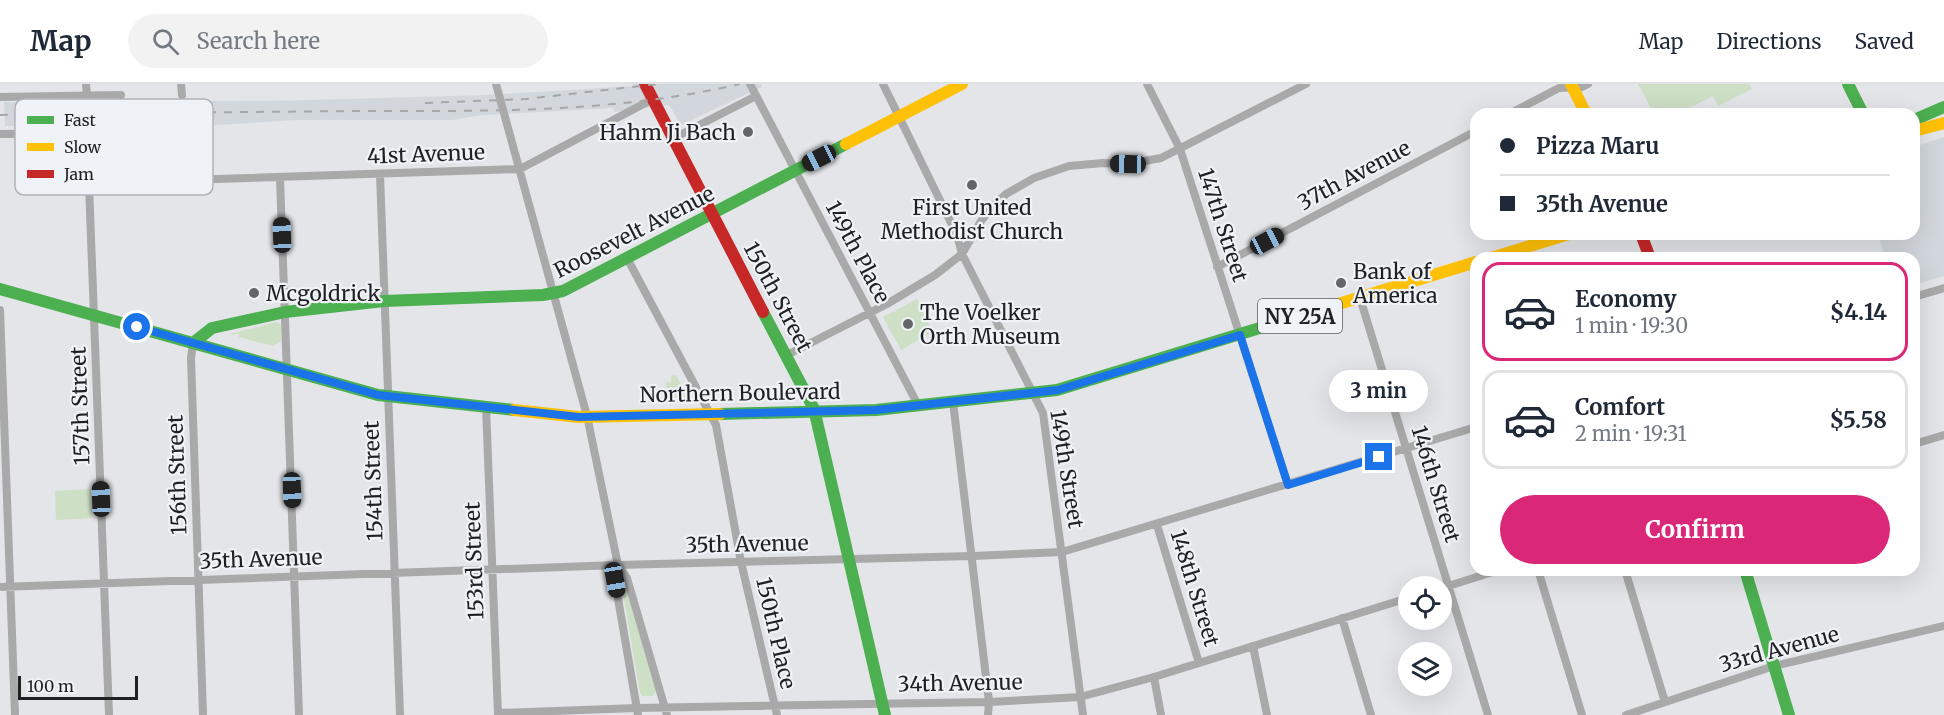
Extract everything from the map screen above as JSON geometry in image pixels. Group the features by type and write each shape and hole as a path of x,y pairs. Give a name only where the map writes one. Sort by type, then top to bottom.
{"street":[{"path":"86,84 87,96"},
{"path":"181,84 182,95"},
{"path":"496,84 587,416 618,565 627,578 665,711"},
{"name":"150th Street","path":"645,84 814,411 884,709"},
{"name":"149th Street","path":"882,84 957,235 962,254 1043,413 1083,715"},
{"name":"Roosevelt Avenue","path":"193,342 212,328 285,312 384,300 554,294 563,291 962,84"},
{"name":"147th Street","path":"1147,84 1180,149 1288,485"},
{"path":"787,355 910,291 962,254 981,221 993,206 1006,194 1034,178 1069,166 1102,163 1128,164 1161,158 1306,84"},
{"path":"1521,108 1559,88 1582,87 1588,84"},
{"path":"1848,84 1860,108"},
{"path":"1571,86 1583,108"},
{"path":"674,138 753,90"},
{"name":"149th Place","path":"753,90 918,405"},
{"path":"0,97 121,95"},
{"name":"41st Avenue","path":"213,179 520,169 653,99"},
{"path":"1920,117 1944,107"},
{"path":"1920,129 1944,123"},
{"path":"0,134 15,134"},
{"name":"37th Avenue","path":"1217,267 1470,134"},
{"name":"154th Street","path":"380,174 400,715"},
{"path":"280,178 299,715"},
{"name":"157th Street","path":"89,195 109,715"},
{"path":"1510,252 1550,240"},
{"name":"150th Place","path":"627,258 716,424 741,562 777,715"},
{"name":"Northern Boulevard","path":"0,289 378,395 587,416 710,414 876,410 1058,390 1470,264"},
{"path":"1920,295 1944,288"},
{"name":"146th Street","path":"1360,298 1442,576"},
{"path":"0,310 15,715"},
{"name":"156th Street","path":"193,342 191,358 203,715"},
{"path":"953,402 973,556 989,702 988,715"},
{"name":"153rd Street","path":"486,406 498,714"},
{"name":"35th Avenue","path":"0,587 1062,552 1470,429"},
{"path":"1920,442 1944,435"},
{"name":"148th Street","path":"1157,525 1198,663"},
{"path":"618,565 615,580 637,711"},
{"path":"1452,585 1480,576"},
{"path":"1540,576 1582,715"},
{"path":"1627,576 1665,702"},
{"path":"1747,576 1789,715"},
{"name":"34th Avenue","path":"498,714 665,711 774,706 884,709 1080,697 1154,677 1398,601"},
{"name":"146th Street","path":"1452,608 1488,715"},
{"path":"1342,618 1371,715"},
{"name":"33rd Avenue","path":"1626,715 1774,666 1944,626"},
{"path":"1253,646 1267,715"},
{"path":"1154,677 1161,715"}],"shaded area":[{"path":"633,84 762,84 762,87 681,125 669,105 614,112 613,108 483,115 452,120 296,120 213,125 213,101 487,95 632,86"},
{"path":"4,102 15,102 15,126 5,126"},
{"path":"1944,137 1944,276 1920,283 1920,252 1883,252 1880,240 1920,240 1920,145"}],"green space":[{"path":"1638,84 1749,84 1752,89 1718,106 1713,96 1689,108 1651,108"},
{"name":"The Voelker Orth Museum","path":"917,299 933,332 901,350 883,317"},
{"path":"277,322 281,325 281,341 273,346 239,337 238,333 230,334"},
{"path":"676,375 687,397 669,398 667,396 666,381 671,383 671,376"},
{"path":"91,489 92,518 56,520 55,491"},
{"path":"623,578 656,691 653,696 642,696 640,693 621,581"}],"railway":[{"path":"425,103 526,99 658,84"},
{"path":"213,113 553,108 647,100 740,84"},
{"path":"0,115 15,115"}],"traffic: fast":[{"path":"1848,84 1860,108"},
{"path":"1920,117 1944,107"},
{"path":"193,343 212,328 285,312 384,301 543,295 563,291 846,144"},
{"path":"0,289 378,395 514,410"},
{"path":"763,312 814,409 885,715"},
{"path":"720,414 876,410 1057,390 1276,323"},
{"path":"1747,576 1789,715"}],"traffic: slow":[{"path":"846,144 962,84"},
{"path":"1571,84 1583,108"},
{"path":"1920,129 1944,123"},
{"path":"1510,252 1550,240"},
{"path":"1276,323 1470,264"},
{"path":"514,410 579,417 720,414"}],"traffic: jam":[{"path":"645,84 763,312"},
{"path":"1643,240 1648,252"}],"place":[{"name":"Hahm Ji Bach","path":"748,132"},
{"name":"First United Methodist Church","path":"972,185"},
{"name":"Bank of America","path":"1341,283"},
{"name":"Mcgoldrick","path":"254,293"},
{"name":"The Voelker Orth Museum","path":"908,324"}],"route":[{"path":"137,327 378,395 579,417 876,410 1058,390 1240,335 1288,485 1379,457"}]}
